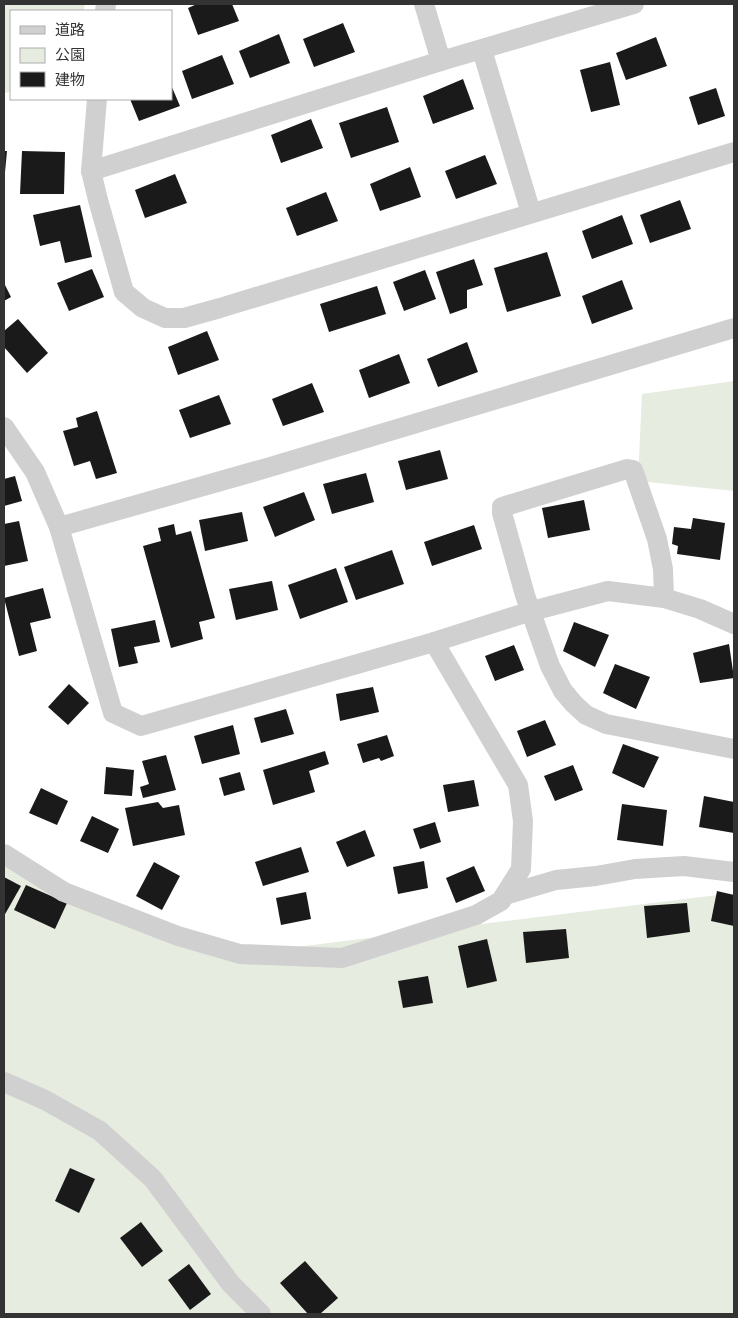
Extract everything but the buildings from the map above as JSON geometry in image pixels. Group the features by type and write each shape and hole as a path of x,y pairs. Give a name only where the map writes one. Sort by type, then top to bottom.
{"street":[{"path":"424,4 441,61"},
{"path":"92,171 441,61 634,4"},
{"path":"482,50 530,213"},
{"path":"96,100 92,138 92,171 98,200 124,292 143,308 165,318 184,318 220,308 734,152"},
{"path":"60,527 280,464 734,328"},
{"path":"4,427 35,472 60,527 113,713 141,726 434,642 532,610 608,592 664,598 700,609 734,624"},
{"path":"664,598 663,569 657,539 633,470 627,469 502,507 502,513 525,595 532,610 550,666 563,691 586,715 606,724 626,729 734,749"},
{"path":"4,854 64,892 178,936 240,954 342,958 476,915 501,901 520,869 522,821 518,785 434,642"},
{"path":"505,895 556,880 596,876 635,869 684,866 734,872"},
{"path":"4,1082 44,1100 100,1131 153,1180 231,1284 261,1314"}],"green space":[{"path":"4,4 85,4 84,10 10,10 10,92 4,93"},
{"path":"734,381 734,491 638,481 642,394"},
{"path":"4,852 27,873 223,956 734,893 734,1314 4,1314"}]}
